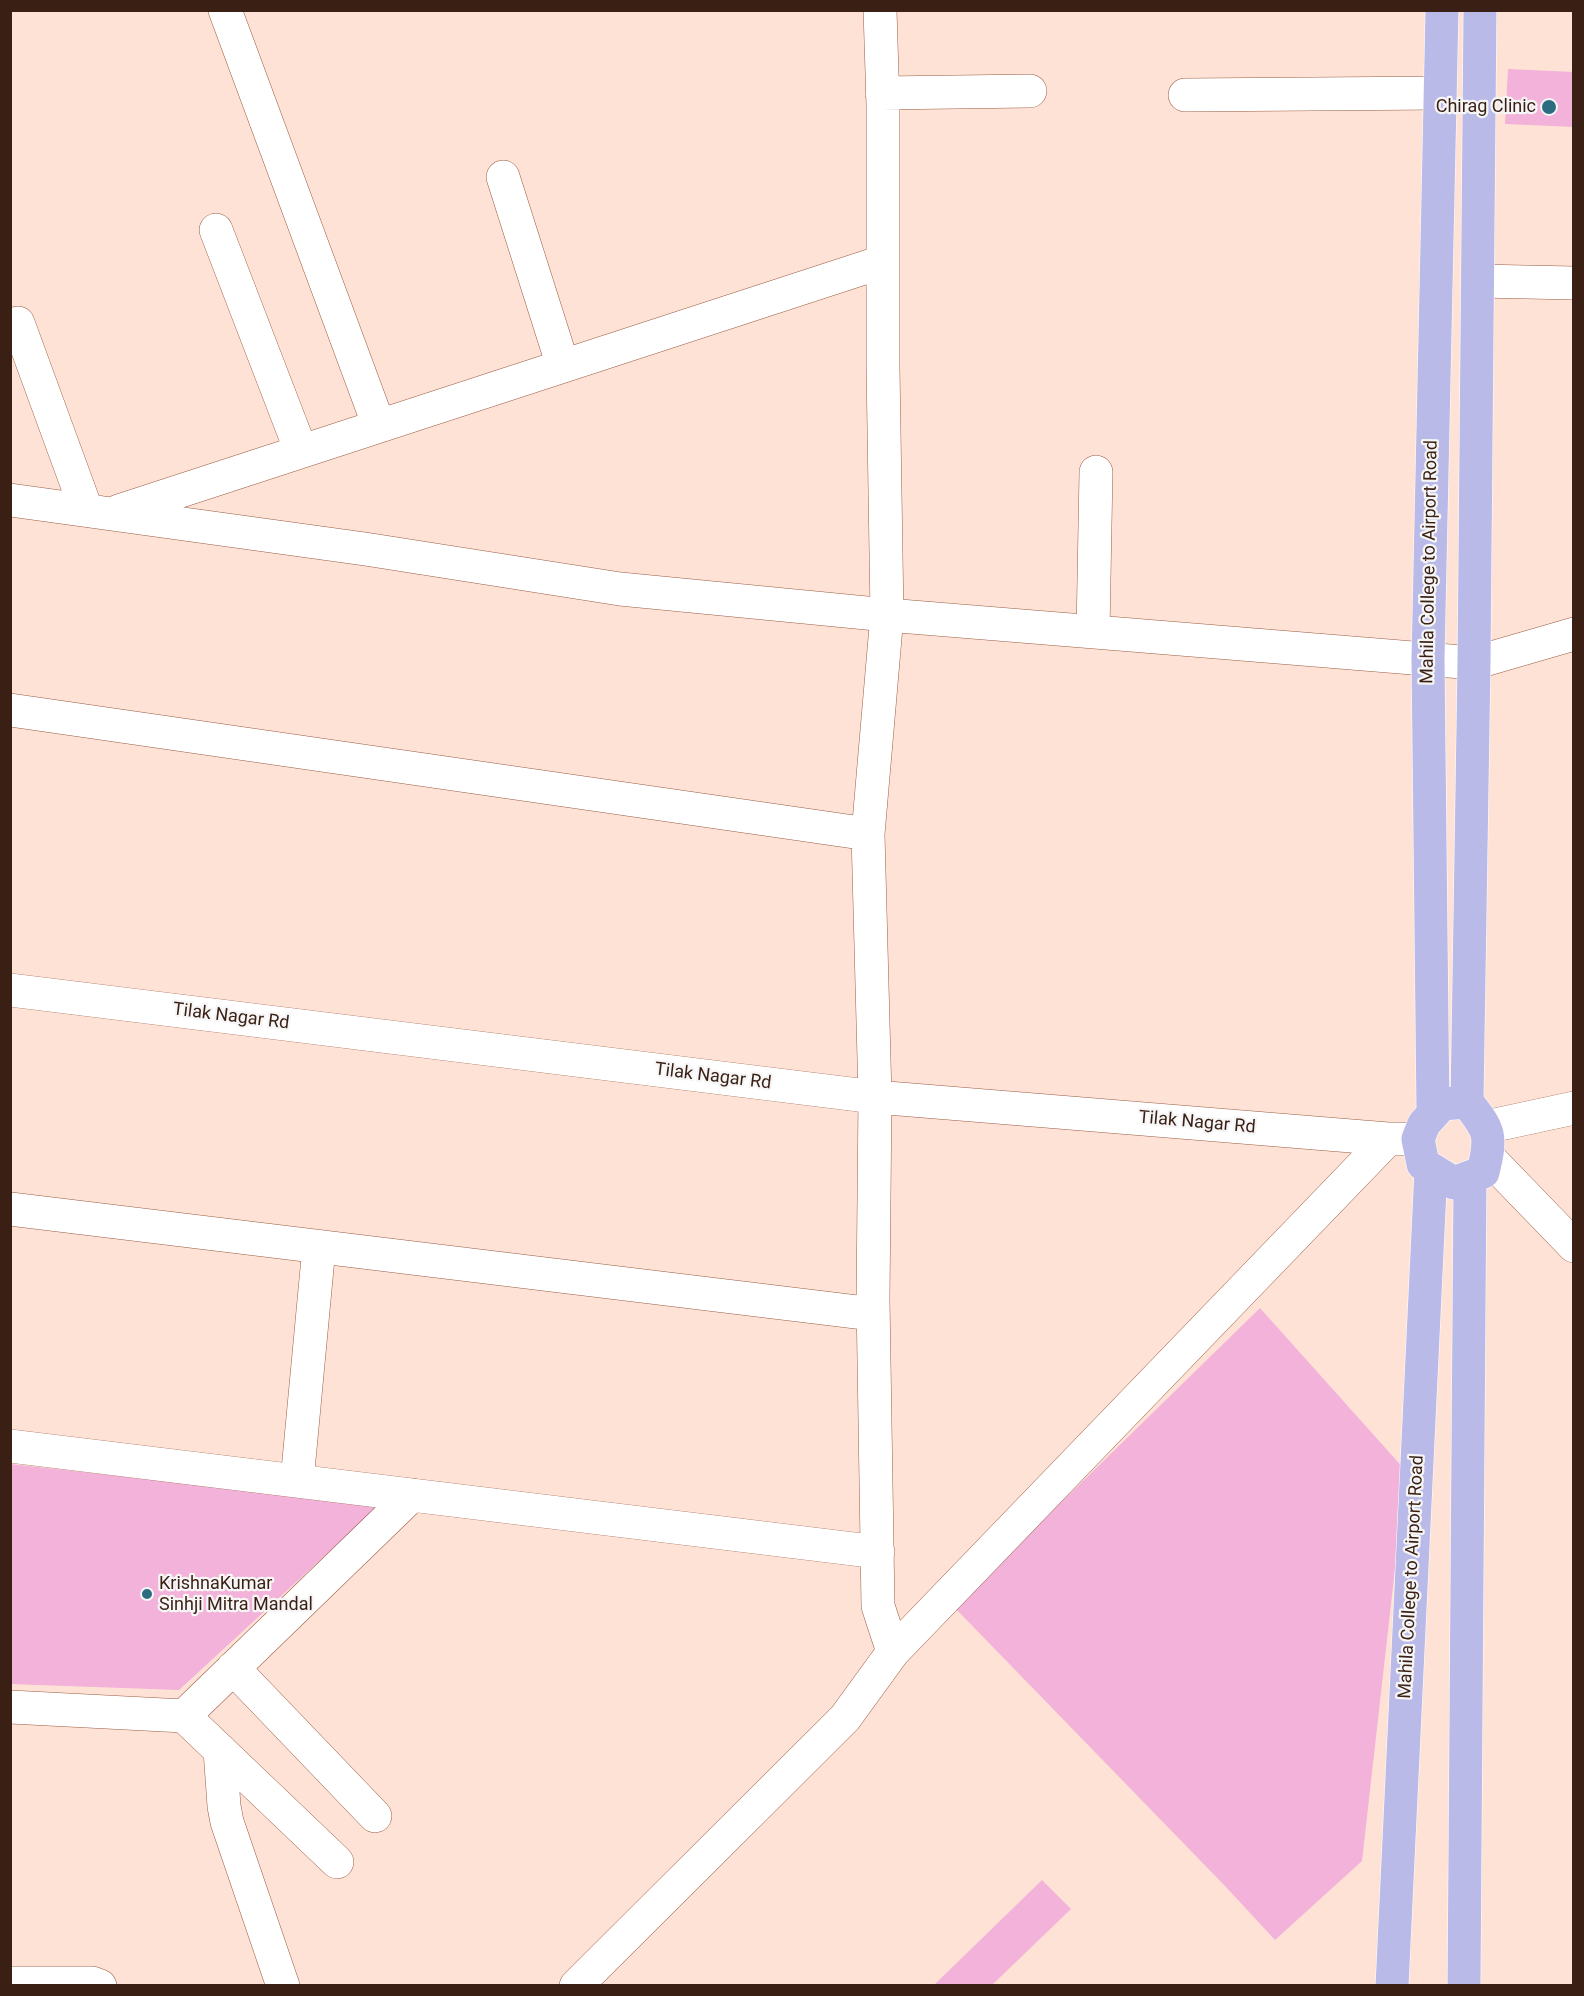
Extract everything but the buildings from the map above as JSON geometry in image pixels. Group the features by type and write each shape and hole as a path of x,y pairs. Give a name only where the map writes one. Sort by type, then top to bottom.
{"main road":[{"name":"Mahila College to Airport Road","path":"1392,1986 1431,1169 1423,1164 1413,1130 1428,659 1442,10"},
{"path":"1464,1986 1478,1140 1474,663 1480,10"},
{"path":"1413,1130 1442,1104 1478,1140"},
{"path":"1431,1169 1454,1183 1478,1140"}],"street":[{"path":"225,10 379,426"},
{"path":"880,10 887,615 868,834 875,1096 873,1314 878,1606 893,1652"},
{"path":"882,93 1030,91"},
{"path":"1185,95 1440,93"},
{"path":"503,177 563,366"},
{"path":"216,230 302,451"},
{"path":"99,511 302,451 882,262"},
{"path":"1478,281 1574,283"},
{"path":"18,324 99,511"},
{"path":"1093,632 1096,472"},
{"path":"10,500 365,549 620,588 887,615 1474,663 1574,634"},
{"path":"10,710 868,834"},
{"name":"Tilak Nagar Rd","path":"10,990 875,1096 1413,1130"},
{"path":"1574,1108 1478,1140 1574,1246"},
{"path":"576,1986 845,1718 893,1652 1413,1130"},
{"path":"10,1209 873,1314"},
{"path":"297,1481 319,1247"},
{"path":"10,1446 878,1552"},
{"path":"184,1716 412,1495"},
{"path":"233,1668 375,1815"},
{"path":"10,1707 184,1716 337,1862"},
{"path":"220,1750 224,1806 229,1829 283,1986"},
{"path":"10,1983 92,1983 100,1986"}],"place":[{"name":"Chirag Clinic","path":"1549,107"},
{"name":"KrishnaKumar Sinhji Mitra Mandal","path":"147,1594"}]}
